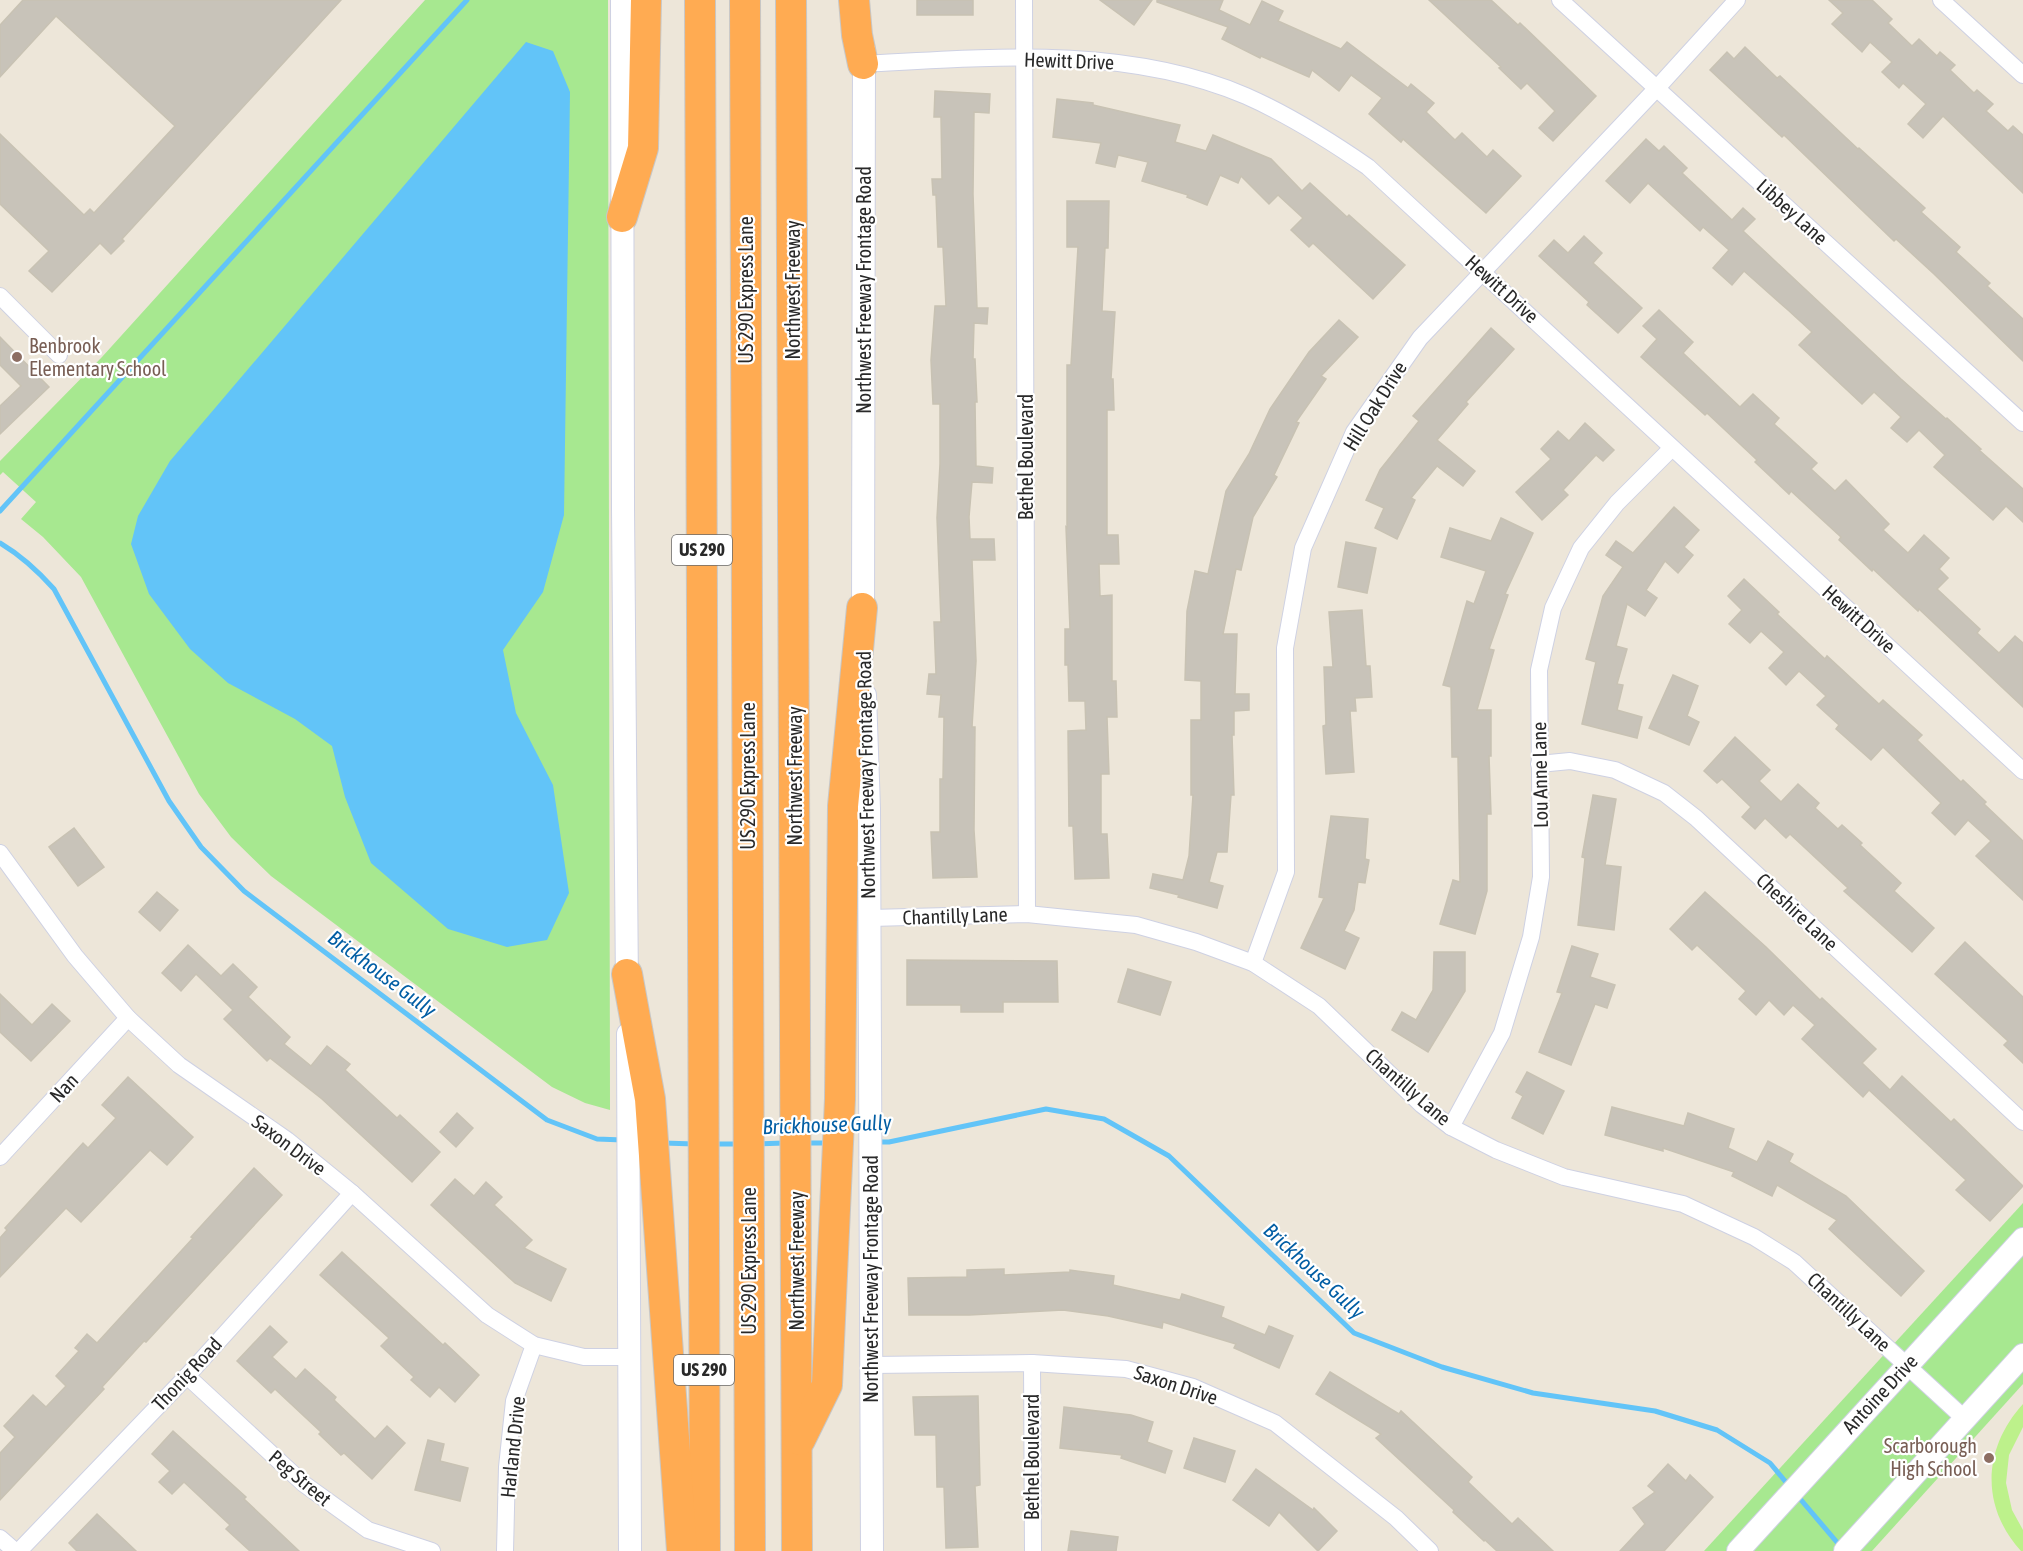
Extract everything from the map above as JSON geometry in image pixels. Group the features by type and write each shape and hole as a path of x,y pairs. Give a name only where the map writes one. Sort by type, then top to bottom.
{"highway":[{"path":"622,217 642,148 646,0"},
{"name":"US 290","path":"700,0 705,1551"},
{"name":"US 290 Express Lane","path":"745,0 750,1551"},
{"name":"Northwest Freeway","path":"791,0 797,1551"},
{"path":"854,0 857,35 864,64"},
{"path":"797,1445 827,1385 840,1099 843,806 862,608"},
{"path":"627,974 639,1099 643,1189 682,1551"}],"main road":[{"path":"622,0 627,974"},
{"name":"Northwest Freeway Frontage Road","path":"864,0 862,608 869,809 872,1551"},
{"path":"630,1551 630,1357 643,1189"},
{"name":"Antoine Drive","path":"1738,1551 2023,1239"},
{"path":"1845,1551 2023,1355"}],"street":[{"name":"Bethel Boulevard","path":"1024,0 1027,914"},
{"name":"Libbey Lane","path":"1560,0 2023,423"},
{"name":"Hill Oak Drive","path":"1253,963 1286,872 1285,648 1303,548 1354,432 1419,338 1657,88 1737,0"},
{"path":"1941,0 2023,75"},
{"name":"Hewitt Drive","path":"864,64 1024,58 1121,63 1187,77 1245,96 1316,131 1368,167 2023,771"},
{"path":"0,296 58,355"},
{"name":"Lou Anne Lane","path":"1451,1127 1502,1033 1531,937 1541,877 1539,670 1553,608 1581,548 1617,503 1672,448"},
{"name":"Cheshire Lane","path":"1539,764 1570,761 1615,770 1664,793 1705,826 2023,1122"},
{"name":"Saxon Drive","path":"0,853 75,957 128,1018 179,1065 287,1140 352,1193 487,1315 534,1345 584,1357 630,1357"},
{"name":"Chantilly Lane","path":"870,918 1027,914 1136,926 1196,942 1253,963 1319,1006 1422,1105 1451,1127 1496,1150 1564,1178 1683,1204 1754,1238 1794,1262 1965,1419"},
{"name":"Nan","path":"0,1157 128,1018"},
{"name":"Thonig Road","path":"17,1551 187,1376 352,1193"},
{"name":"Harland Drive","path":"505,1551 507,1467 514,1401 534,1345"},
{"name":"Bethel Boulevard","path":"1032,1363 1032,1551"},
{"name":"Saxon Drive","path":"872,1365 1032,1363 1126,1369 1193,1387 1275,1423 1396,1518 1430,1551"},
{"name":"Peg Street","path":"187,1376 304,1484 368,1530 432,1551"},
{"path":"0,1538 17,1551"}],"green space":[{"path":"425,0 608,0 610,1110 585,1103 552,1087 271,876 231,837 199,794 81,577 43,537 21,519 36,502 3,472 0,475 0,461 102,357"},
{"path":"2023,1203 2023,1384 1872,1551 1704,1551"},
{"path":"2023,1404 2023,1427 2009,1455 2006,1483 2012,1510 2023,1530 2023,1551 2021,1551 2008,1534 1998,1515 1993,1496 1992,1477 1994,1458 2000,1439"}],"water":[{"path":"526,42 553,51 570,92 564,515 543,592 503,650 516,713 553,785 569,893 547,940 507,947 448,929 371,863 345,797 332,746 295,719 228,683 190,649 149,594 131,544 138,516 170,461"}],"building":[{"path":"23,0 341,0 122,239 124,241 111,254 100,243 52,292 29,271 49,251 0,204 0,134 84,215 90,209 94,213 175,126 56,16 0,77 0,25"},
{"path":"917,0 973,0 973,15 917,15"},
{"path":"1100,0 1152,0 1134,25"},
{"path":"1157,0 1223,0 1219,10 1250,25 1262,1 1283,11 1278,21 1341,49 1347,42 1408,88 1411,84 1434,103 1426,112 1455,140 1462,133 1487,157 1493,150 1521,176 1486,213 1403,139 1401,142 1369,114 1382,98 1351,75 1339,91 1312,70 1309,77 1261,56 1260,58 1222,39 1228,27 1157,2"},
{"path":"1429,0 1491,0 1518,25 1520,23 1596,96 1553,141 1539,128 1555,111 1527,83 1521,89 1499,68 1501,67"},
{"path":"1829,0 1872,0 1892,19 1888,23 1912,46 1919,39 1937,56 1940,52 1955,65 1950,70 1974,93 1977,90 1993,104 1986,111 2008,131 2013,126 2023,135 2023,193 1943,116 1923,138 1908,124 1926,104 1903,83 1899,88 1882,72 1892,62 1870,42 1862,52 1832,24 1843,13"},
{"path":"1745,47 1925,208 1921,212 1960,247 1956,252 1990,283 1987,286 2023,319 2023,361 1934,274 1896,239 1894,241 1784,135 1782,137 1710,70 1727,52 1734,59"},
{"path":"935,91 990,94 989,113 974,112 973,194 977,308 988,308 987,324 974,323 973,359 975,359 977,402 975,402 976,466 993,468 992,483 972,482 970,539 994,539 995,560 972,560 976,661 972,727 975,727 974,830 977,877 933,878 931,832 940,832 940,779 943,779 944,717 939,717 941,695 927,694 929,674 936,674 934,622 941,622 937,518 940,404 933,404 931,360 935,306 946,306 943,247 938,247 936,195 933,195 932,179 942,179 941,117 934,117"},
{"path":"1057,99 1093,103 1093,105 1180,125 1175,142 1206,151 1213,135 1271,159 1302,191 1310,183 1405,265 1373,299 1313,243 1309,247 1291,230 1303,218 1278,195 1269,204 1241,176 1238,183 1220,175 1207,205 1187,197 1188,195 1142,181 1148,162 1118,155 1115,167 1096,163 1101,143 1053,137"},
{"path":"1646,139 1659,151 1664,146 1687,168 1682,173 1732,220 1743,208 1755,219 1743,231 2023,489 2023,522 2006,506 1993,520 1934,467 1945,455 1919,430 1907,442 1891,428 1901,417 1874,392 1862,404 1799,345 1812,332 1788,310 1744,271 1732,285 1713,268 1729,250 1703,227 1700,231 1648,183 1630,203 1606,181"},
{"path":"1067,201 1109,201 1108,248 1105,248 1102,311 1115,312 1111,379 1113,379 1114,410 1107,410 1107,535 1118,535 1119,564 1099,564 1100,596 1112,595 1112,681 1116,681 1117,717 1107,717 1109,774 1101,774 1101,834 1107,834 1109,878 1075,879 1073,826 1069,826 1068,731 1086,730 1085,701 1069,701 1068,665 1065,665 1065,629 1070,629 1066,527 1067,365 1071,365 1078,247 1067,247"},
{"path":"1584,236 1602,253 1593,263 1642,308 1618,333 1587,305 1589,302 1539,256 1554,240 1568,253"},
{"path":"1659,310 1693,342 1683,353 1740,407 1753,394 1779,418 1774,424 1817,463 1811,469 1835,491 1846,480 1889,524 1883,530 1908,553 1924,535 1949,558 1939,569 1948,578 1937,589 1980,629 1977,633 1999,653 2015,636 2023,643 2023,707 1919,609 1918,611 1873,569 1872,571 1839,540 1841,537 1791,491 1789,494 1707,413 1705,415 1641,357 1657,339 1643,326"},
{"path":"1339,320 1358,337 1321,376 1326,379 1296,422 1299,423 1274,475 1277,477 1253,517 1241,570 1236,569 1223,634 1237,634 1235,694 1249,694 1249,710 1234,711 1234,735 1232,735 1234,795 1231,795 1227,852 1217,852 1209,882 1223,886 1217,908 1150,888 1153,874 1183,880 1189,856 1193,795 1191,795 1191,720 1201,720 1201,681 1185,680 1187,611 1195,571 1208,574 1226,491 1249,454 1270,409 1309,352"},
{"path":"1491,328 1514,349 1466,402 1468,404 1437,440 1475,471 1463,486 1437,466 1411,498 1415,500 1397,539 1375,528 1384,508 1366,500 1380,470 1419,421 1413,416"},
{"path":"0,337 49,387 0,434 0,406 21,386 0,365"},
{"path":"1585,423 1614,450 1603,461 1596,455 1563,490 1568,495 1542,520 1516,492 1551,459 1541,449 1558,431 1569,441"},
{"path":"1674,507 1699,530 1684,547 1693,555 1678,573 1665,561 1646,590 1657,598 1645,616 1627,604 1616,646 1627,649 1617,684 1623,685 1617,710 1642,717 1637,738 1582,724 1596,662 1586,659 1603,596 1623,567 1606,555 1616,541 1633,553"},
{"path":"1501,518 1533,533 1505,594 1508,595 1489,649 1494,650 1477,710 1491,710 1491,756 1489,756 1491,814 1487,814 1487,891 1475,934 1440,924 1453,880 1460,882 1458,757 1452,757 1451,687 1443,685 1467,601 1474,604 1486,571 1441,557 1450,528 1491,541"},
{"path":"1346,542 1376,548 1367,593 1338,587"},
{"path":"1744,579 1825,659 1827,656 1879,704 1883,700 1922,735 1917,740 1961,782 1963,780 1986,802 1984,804 2023,841 2023,900 1976,856 1991,841 1968,820 1955,835 1932,813 1941,803 1883,747 1871,760 1836,729 1839,725 1817,705 1826,696 1799,671 1786,685 1769,668 1784,652 1761,631 1750,643 1729,624 1742,610 1728,596"},
{"path":"1362,610 1366,666 1370,666 1372,697 1355,698 1356,711 1350,711 1354,772 1326,774 1323,726 1326,725 1324,667 1333,667 1329,612"},
{"path":"1673,675 1698,686 1687,716 1699,722 1689,745 1649,728"},
{"path":"1735,737 1770,770 1759,781 1781,802 1798,784 1819,803 1815,808 1838,829 1842,825 1901,883 1894,891 1934,928 1912,952 1844,891 1848,888 1790,834 1786,838 1765,818 1755,829 1742,817 1751,807 1722,779 1717,783 1704,771"},
{"path":"1593,795 1616,799 1605,865 1621,867 1614,930 1578,925 1585,858 1582,857"},
{"path":"1331,816 1368,819 1365,859 1369,860 1365,883 1358,882 1354,910 1344,931 1359,938 1345,969 1301,948 1324,898 1319,897"},
{"path":"74,828 104,867 78,886 49,847"},
{"path":"157,892 178,910 160,931 139,912"},
{"path":"1705,892 1876,1049 1862,1063 1890,1090 1902,1076 1951,1122 1954,1119 2023,1186 1990,1221 1956,1190 1966,1180 1869,1090 1863,1097 1802,1039 1815,1025 1793,1005 1784,1015 1769,1000 1756,1015 1739,999 1746,991 1697,945 1692,950 1670,929"},
{"path":"1965,942 2023,997 2023,1063 2004,1045 2008,1041 1935,974"},
{"path":"188,945 221,976 233,964 257,987 248,997 290,1037 284,1044 311,1066 327,1046 350,1064 345,1070 397,1118 400,1115 440,1152 412,1182 322,1099 270,1058 267,1061 224,1019 233,1010 196,974 181,991 162,973"},
{"path":"1572,946 1598,954 1590,977 1615,985 1607,1008 1595,1004 1571,1065 1539,1052 1562,993 1557,992"},
{"path":"1434,952 1465,952 1465,991 1428,1052 1392,1030 1402,1012 1416,1020 1433,990"},
{"path":"907,960 1057,961 1058,1002 1003,1002 1003,1012 961,1012 961,1005 907,1005"},
{"path":"1128,969 1171,982 1160,1015 1118,1002"},
{"path":"0,994 32,1025 52,1004 70,1021 31,1061 0,1032"},
{"path":"1527,1072 1564,1091 1543,1134 1512,1118 1523,1096 1516,1092"},
{"path":"128,1077 193,1137 167,1165 150,1150 81,1222 66,1208 0,1277 0,1238 7,1230 5,1228 83,1143 88,1148 116,1118 102,1105"},
{"path":"1612,1107 1684,1126 1688,1113 1734,1129 1728,1148 1757,1162 1768,1141 1793,1154 1789,1162 1846,1196 1924,1271 1901,1296 1829,1229 1837,1220 1777,1185 1772,1196 1732,1176 1734,1172 1663,1148 1663,1151 1605,1135"},
{"path":"457,1113 473,1128 456,1147 440,1132"},
{"path":"254,1168 282,1195 146,1342 144,1341 102,1387 104,1389 0,1500 0,1453 15,1437 4,1426 33,1395 46,1407 66,1386 56,1376 79,1351 75,1348 87,1334 97,1343"},
{"path":"455,1179 474,1196 486,1182 502,1197 494,1205 532,1240 524,1248 566,1269 551,1301 515,1283 431,1205"},
{"path":"342,1252 479,1375 455,1402 439,1387 430,1397 411,1380 414,1377 381,1346 389,1338 320,1275"},
{"path":"1004,1269 1004,1275 1070,1272 1070,1270 1114,1276 1113,1285 1180,1300 1182,1294 1224,1307 1221,1317 1265,1335 1269,1326 1293,1336 1279,1368 1234,1348 1236,1344 1163,1322 1162,1328 1108,1316 1063,1310 969,1315 909,1315 908,1278 967,1277 967,1270"},
{"path":"270,1326 287,1342 272,1357 296,1379 305,1369 336,1397 334,1400 375,1439 387,1426 405,1443 372,1479 344,1453 341,1455 319,1434 321,1432 275,1389 271,1393 237,1361"},
{"path":"1330,1372 1399,1414 1401,1411 1472,1477 1468,1482 1512,1524 1518,1518 1553,1551 1497,1551 1484,1541 1376,1438 1381,1434 1316,1394"},
{"path":"978,1396 980,1485 975,1486 978,1547 946,1548 944,1487 937,1487 936,1435 915,1435 913,1397"},
{"path":"1064,1407 1131,1415 1153,1422 1147,1442 1172,1451 1165,1473 1121,1458 1122,1455 1060,1448"},
{"path":"173,1431 246,1497 244,1499 299,1551 250,1551 226,1529 230,1525 184,1482 172,1494 159,1482 170,1471 152,1454"},
{"path":"1194,1438 1235,1451 1225,1482 1184,1468"},
{"path":"428,1440 444,1444 440,1461 468,1468 460,1501 415,1490"},
{"path":"1668,1464 1686,1481 1690,1475 1713,1497 1664,1551 1620,1551 1645,1524 1633,1508 1655,1492 1648,1486"},
{"path":"1256,1469 1313,1510 1314,1508 1337,1531 1318,1551 1279,1512 1269,1526 1233,1500"},
{"path":"97,1514 136,1551 77,1551 69,1543"},
{"path":"1071,1531 1118,1537 1116,1551 1068,1551"}],"waterway":[{"path":"0,511 467,0"},
{"name":"Brickhouse Gully","path":"0,543 29,564 54,589 169,801 201,847 244,891 547,1120 597,1139 623,1140"},
{"name":"Brickhouse Gully","path":"875,1142 889,1142 1046,1109 1104,1119 1169,1156 1354,1333 1442,1367 1533,1393 1655,1411 1717,1430 1770,1463 1790,1487"},
{"name":"Brickhouse Gully","path":"663,1143 695,1144"},
{"name":"Brickhouse Gully","path":"758,1144 785,1143"},
{"name":"Brickhouse Gully","path":"803,1143 830,1143"},
{"name":"Brickhouse Gully","path":"713,1144 740,1144"},
{"name":"Brickhouse Gully","path":"1796,1494 1841,1547"}],"place":[{"name":"Benbrook Elementary School","path":"17,357"},
{"name":"Scarborough High School","path":"1989,1458"}]}
